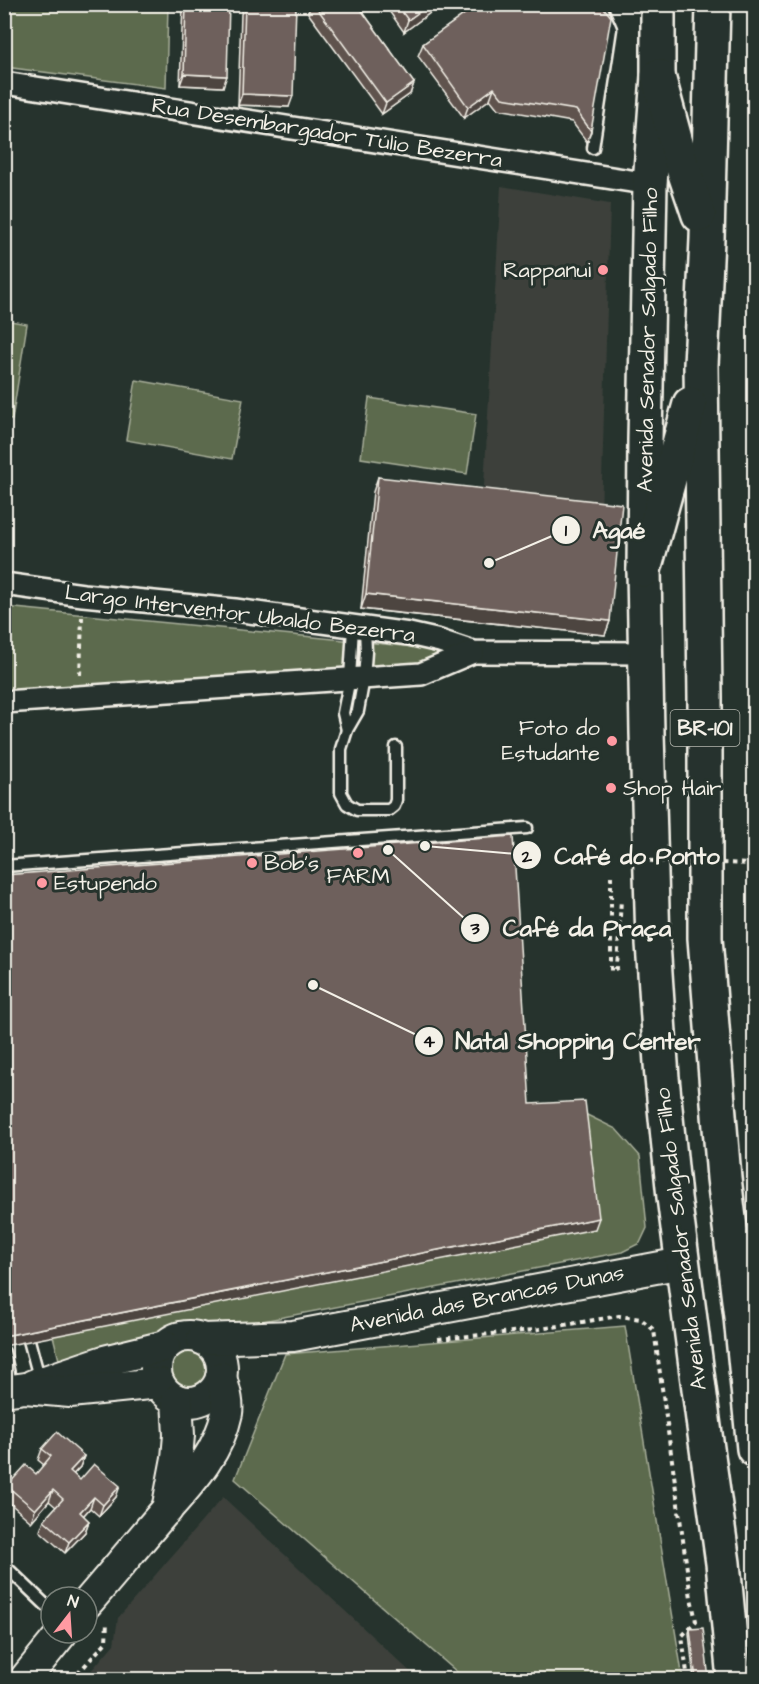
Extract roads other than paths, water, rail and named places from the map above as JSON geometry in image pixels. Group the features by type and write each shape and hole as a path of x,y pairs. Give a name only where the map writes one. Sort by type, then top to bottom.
{"main road":[{"name":"Avenida Senador Salgado Filho","path":"658,4 658,76 650,184 644,570 655,980 664,1099 682,1263 723,1563 735,1680"},
{"name":"BR-101","path":"713,4 707,239 701,365 705,938 724,1178 754,1449"},
{"path":"658,76 682,165 707,239"},
{"path":"644,570 701,365"},
{"name":"Avenida das Brancas Dunas","path":"202,1339 292,1336 682,1263"},
{"path":"20,1387 104,1361 165,1346 184,1336 195,1336 215,1348 228,1402 221,1431 206,1463 167,1510 99,1607"},
{"name":"Avenida das Brancas Dunas","path":"221,1370 292,1336"},
{"path":"165,1346 155,1367 168,1392 179,1435 167,1510"},
{"path":"20,1387 70,1392 168,1392 189,1402 200,1400 210,1394 217,1387 221,1370"},
{"path":"24,1680 52,1645"}],"street":[{"name":"Rua Desembargador Túlio Bezerra","path":"4,83 650,184"},
{"name":"Largo Interventor Ubaldo Bezerra","path":"4,584 83,595 235,610 359,627 430,638 473,652 646,653"},
{"name":"Largo Interventor Ubaldo Bezerra","path":"4,702 421,674 473,652"}],"lane":[{"path":"593,148 611,29 600,4"},
{"path":"359,627 357,678 343,712 347,730 341,749 341,793 347,804 357,810 389,810 394,806 396,747"},
{"path":"4,866 527,828"},
{"path":"20,1387 24,1320"},
{"path":"4,1352 20,1387"},
{"path":"4,1564 39,1598"}],"place":[{"name":"Rappanui","path":"603,270"},
{"name":"Agaé","path":"489,563"},
{"name":"Foto do Estudante","path":"612,741"},
{"name":"Shop Hair","path":"611,788"},
{"name":"Café do Ponto","path":"425,846"},
{"name":"Café da Praça","path":"388,850"},
{"name":"FARM","path":"358,853"},
{"name":"Bob's","path":"252,863"},
{"name":"Estupendo","path":"42,883"},
{"name":"Natal Shopping Center","path":"313,985"}]}
